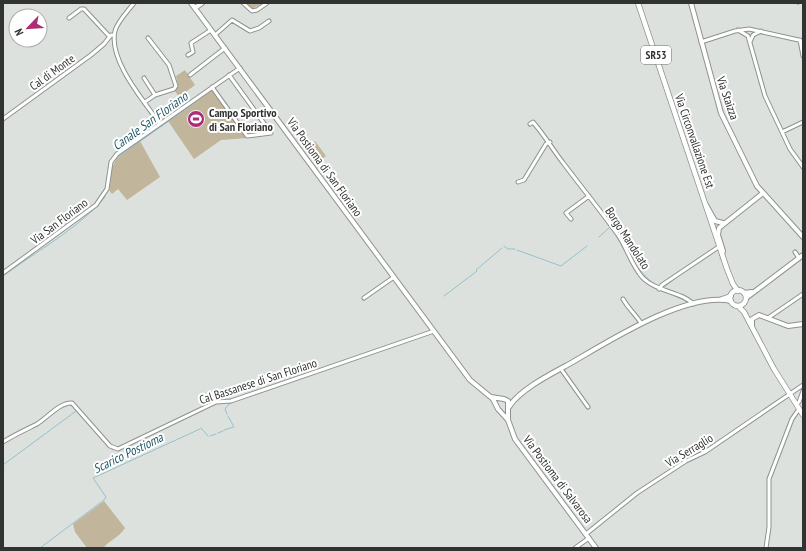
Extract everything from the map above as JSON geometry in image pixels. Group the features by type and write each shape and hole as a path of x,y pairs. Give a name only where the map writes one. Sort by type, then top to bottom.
{"main road":[{"name":"Via Circonvallazione Est","path":"638,3 733,284"},
{"path":"733,284 738,291 745,296 740,305"},
{"path":"731,297 733,284"},
{"path":"731,297 738,291"},
{"path":"731,297 740,305 774,369 803,415"}],"street":[{"path":"68,18 81,9 84,9 109,36 134,3"},
{"name":"Via Postioma di San Floriano","path":"191,3 434,331"},
{"path":"195,8 202,3"},
{"path":"243,3 252,11 257,10 267,3"},
{"name":"Via Staizza","path":"691,3 720,110 752,178 763,193 803,237"},
{"path":"215,35 232,20 250,31 259,28 269,21"},
{"path":"701,42 738,30 750,29 802,41 803,55"},
{"path":"750,29 752,36 751,43"},
{"path":"748,36 750,29"},
{"path":"115,30 114,35 118,57 160,124"},
{"path":"188,55 193,52 191,43 211,30"},
{"path":"738,30 744,32 748,36 765,94 792,153 803,167"},
{"path":"752,36 762,31"},
{"name":"Cal di Monte","path":"3,119 95,52 109,36 114,35"},
{"path":"145,102 155,95 174,90 176,83 169,66 148,38"},
{"path":"190,75 225,48"},
{"path":"803,50 803,55"},
{"name":"Via San Floriano","path":"3,273 96,205 107,190 113,158 240,68"},
{"path":"212,87 246,136 271,133 229,75"},
{"path":"144,78 155,95"},
{"name":"Borgo Mandolato","path":"530,124 533,122 550,142 619,236 630,261 642,277 659,289 687,300 693,304"},
{"path":"782,132 803,122"},
{"path":"518,182 524,180 546,144 550,142"},
{"path":"722,254 724,251 718,231 723,223 763,193"},
{"path":"571,219 566,213 589,196"},
{"path":"706,204 714,221 723,223"},
{"path":"659,289 662,285 720,246"},
{"path":"745,296 754,292 801,256 795,252"},
{"path":"364,298 394,277"},
{"path":"768,318 802,296"},
{"path":"497,406 498,401 517,396 641,323 693,304 731,297"},
{"path":"623,299 628,308 633,310 641,323"},
{"path":"754,331 752,319 758,315 763,315 790,326 803,324"},
{"name":"Via Postioma di Salvarosa","path":"434,331 473,383 491,397 508,420 515,439 596,548"},
{"name":"Cal Bassanese di San Floriano","path":"3,442 24,429 37,424 66,404 72,403 110,446 118,449 216,402 231,401 434,331"},
{"path":"561,369 588,407"},
{"name":"Via Serraglio","path":"575,548 637,493 686,461 705,452 803,385"},
{"path":"766,548 769,527 769,479 803,390"},
{"path":"501,411 506,411 517,396"},
{"name":"Via Postioma di Salvarosa","path":"491,397 503,399"},
{"path":"503,399 508,401 509,407"},
{"name":"Via Postioma di Salvarosa","path":"508,420 509,407"}],"shaded area":[{"path":"245,3 261,3 262,4 252,9"},
{"path":"185,70 195,85 179,97 175,91 178,86 176,76"},
{"path":"212,90 247,138 221,140 194,159 168,121"},
{"path":"140,141 160,177 127,200 118,189 112,194 109,190 112,168 116,159"},
{"path":"315,141 326,156 316,163 306,149"},
{"path":"104,501 125,528 104,548 87,548 75,532 73,524"}],"waterway":[{"path":"73,66 88,55"},
{"name":"Canale San Floriano","path":"115,158 193,103"},
{"path":"3,276 71,229 105,197"},
{"name":"Scarico Postioma","path":"599,237 610,227 617,236"},
{"name":"Scarico Postioma","path":"618,239 621,243"},
{"name":"Scarico Postioma","path":"504,246 508,249 515,249"},
{"name":"Scarico Postioma","path":"517,250 561,266 587,246"},
{"name":"Scarico Postioma","path":"444,296 477,271 476,270 502,248"},
{"name":"Scarico Postioma","path":"637,267 652,283"},
{"name":"Scarico Postioma","path":"662,289 678,276"},
{"path":"216,400 222,398"},
{"name":"Scarico Postioma","path":"227,414 225,409 229,404 243,398"},
{"path":"3,465 76,411"},
{"name":"Scarico Postioma","path":"224,430 234,427 228,416"},
{"name":"Scarico Postioma","path":"201,428 208,436"},
{"name":"Scarico Postioma","path":"40,548 104,500 106,497 93,478 200,429"},
{"name":"Scarico Postioma","path":"218,433 223,431"},
{"name":"Scarico Postioma","path":"210,436 216,434"},
{"path":"109,447 113,450"},
{"path":"591,538 599,548"},
{"path":"578,548 587,541"}],"railway":[{"path":"794,3 803,5"}],"place":[{"name":"Campo Sportivo di San Floriano","path":"196,119"}]}
